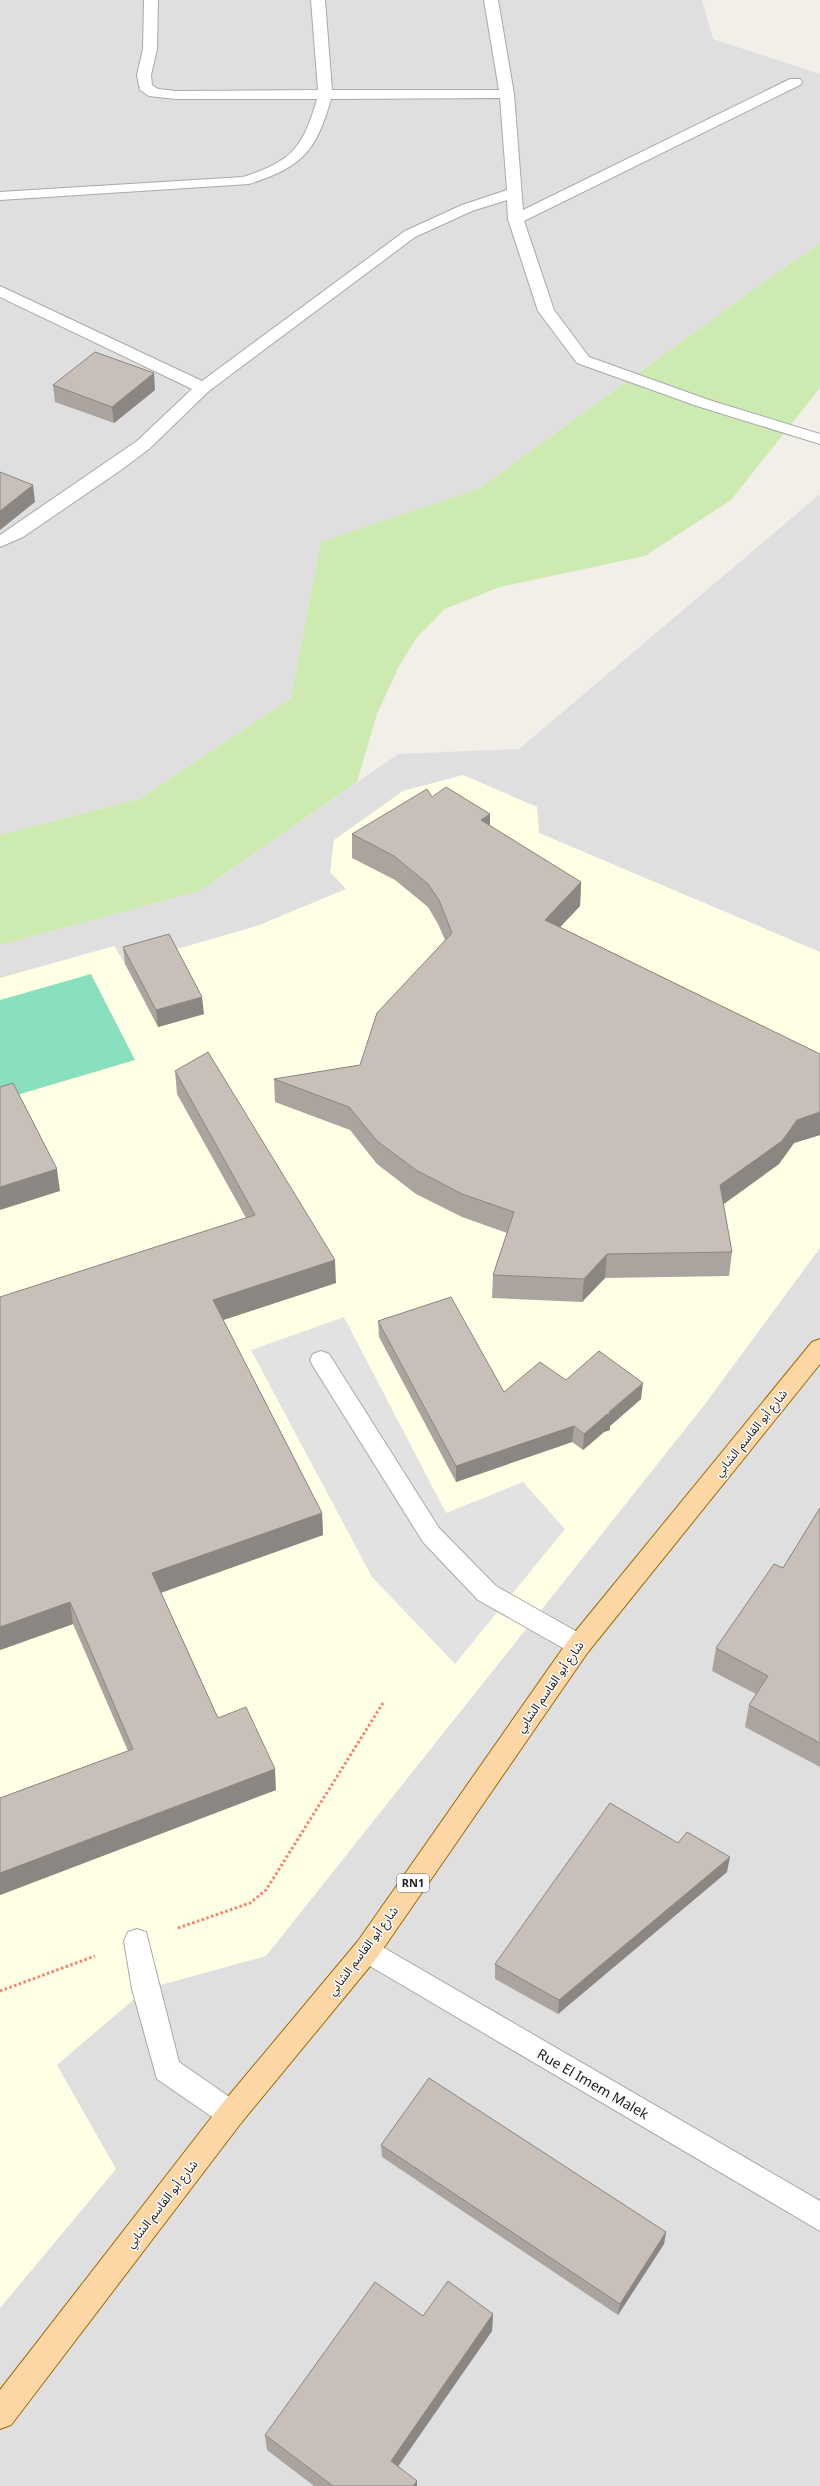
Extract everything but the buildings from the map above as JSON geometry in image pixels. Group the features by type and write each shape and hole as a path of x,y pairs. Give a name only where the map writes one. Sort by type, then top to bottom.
{"main road":[{"name":"شارع أبو القاسم الشابي","path":"0,2414 231,2114 366,1950 579,1645 820,1348"}],"street":[{"path":"151,0 150,49 144,75 145,87 154,93 176,95 507,94"},
{"path":"0,196 244,181 275,171 298,155 315,130 325,95 318,0"},
{"path":"491,0 507,94 512,193 516,219 546,311 583,360 703,403 820,439"},
{"path":"516,219 795,82"},
{"path":"0,542 17,533 143,445 203,388 410,234 467,208 512,193"},
{"path":"0,291 203,388"},
{"path":"321,1360 431,1535 487,1593 579,1645"},
{"path":"137,1941 146,1989 167,2070 231,2114"},
{"name":"Rue El Imem Malek","path":"366,1950 820,2217"}],"path":[{"path":"0,1991 137,1941 250,1903 266,1890 383,1703"}],"shaded area":[{"path":"0,0 702,0 713,39 820,74 820,244 786,266 480,488 321,542 291,698 139,799 0,835"},
{"path":"820,494 820,2486 0,2486 0,945 200,891 398,754 519,749"},
{"path":"463,775 537,807 539,833 820,952 820,1248 702,1408 266,1956 146,1989 57,2065 116,2169 0,2308 0,978 114,946 125,964 257,926 346,889 330,872 334,840 403,791"},
{"path":"344,1317 446,1513 523,1482 565,1529 455,1664 372,1577 251,1350"}],"green space":[{"path":"820,244 820,388 731,500 645,556 500,587 445,609 417,637 399,666 377,714 357,782 200,891 0,945 0,835 139,799 291,698 321,542 480,488 786,266"},
{"path":"91,974 135,1060 0,1100 0,1000"}]}
